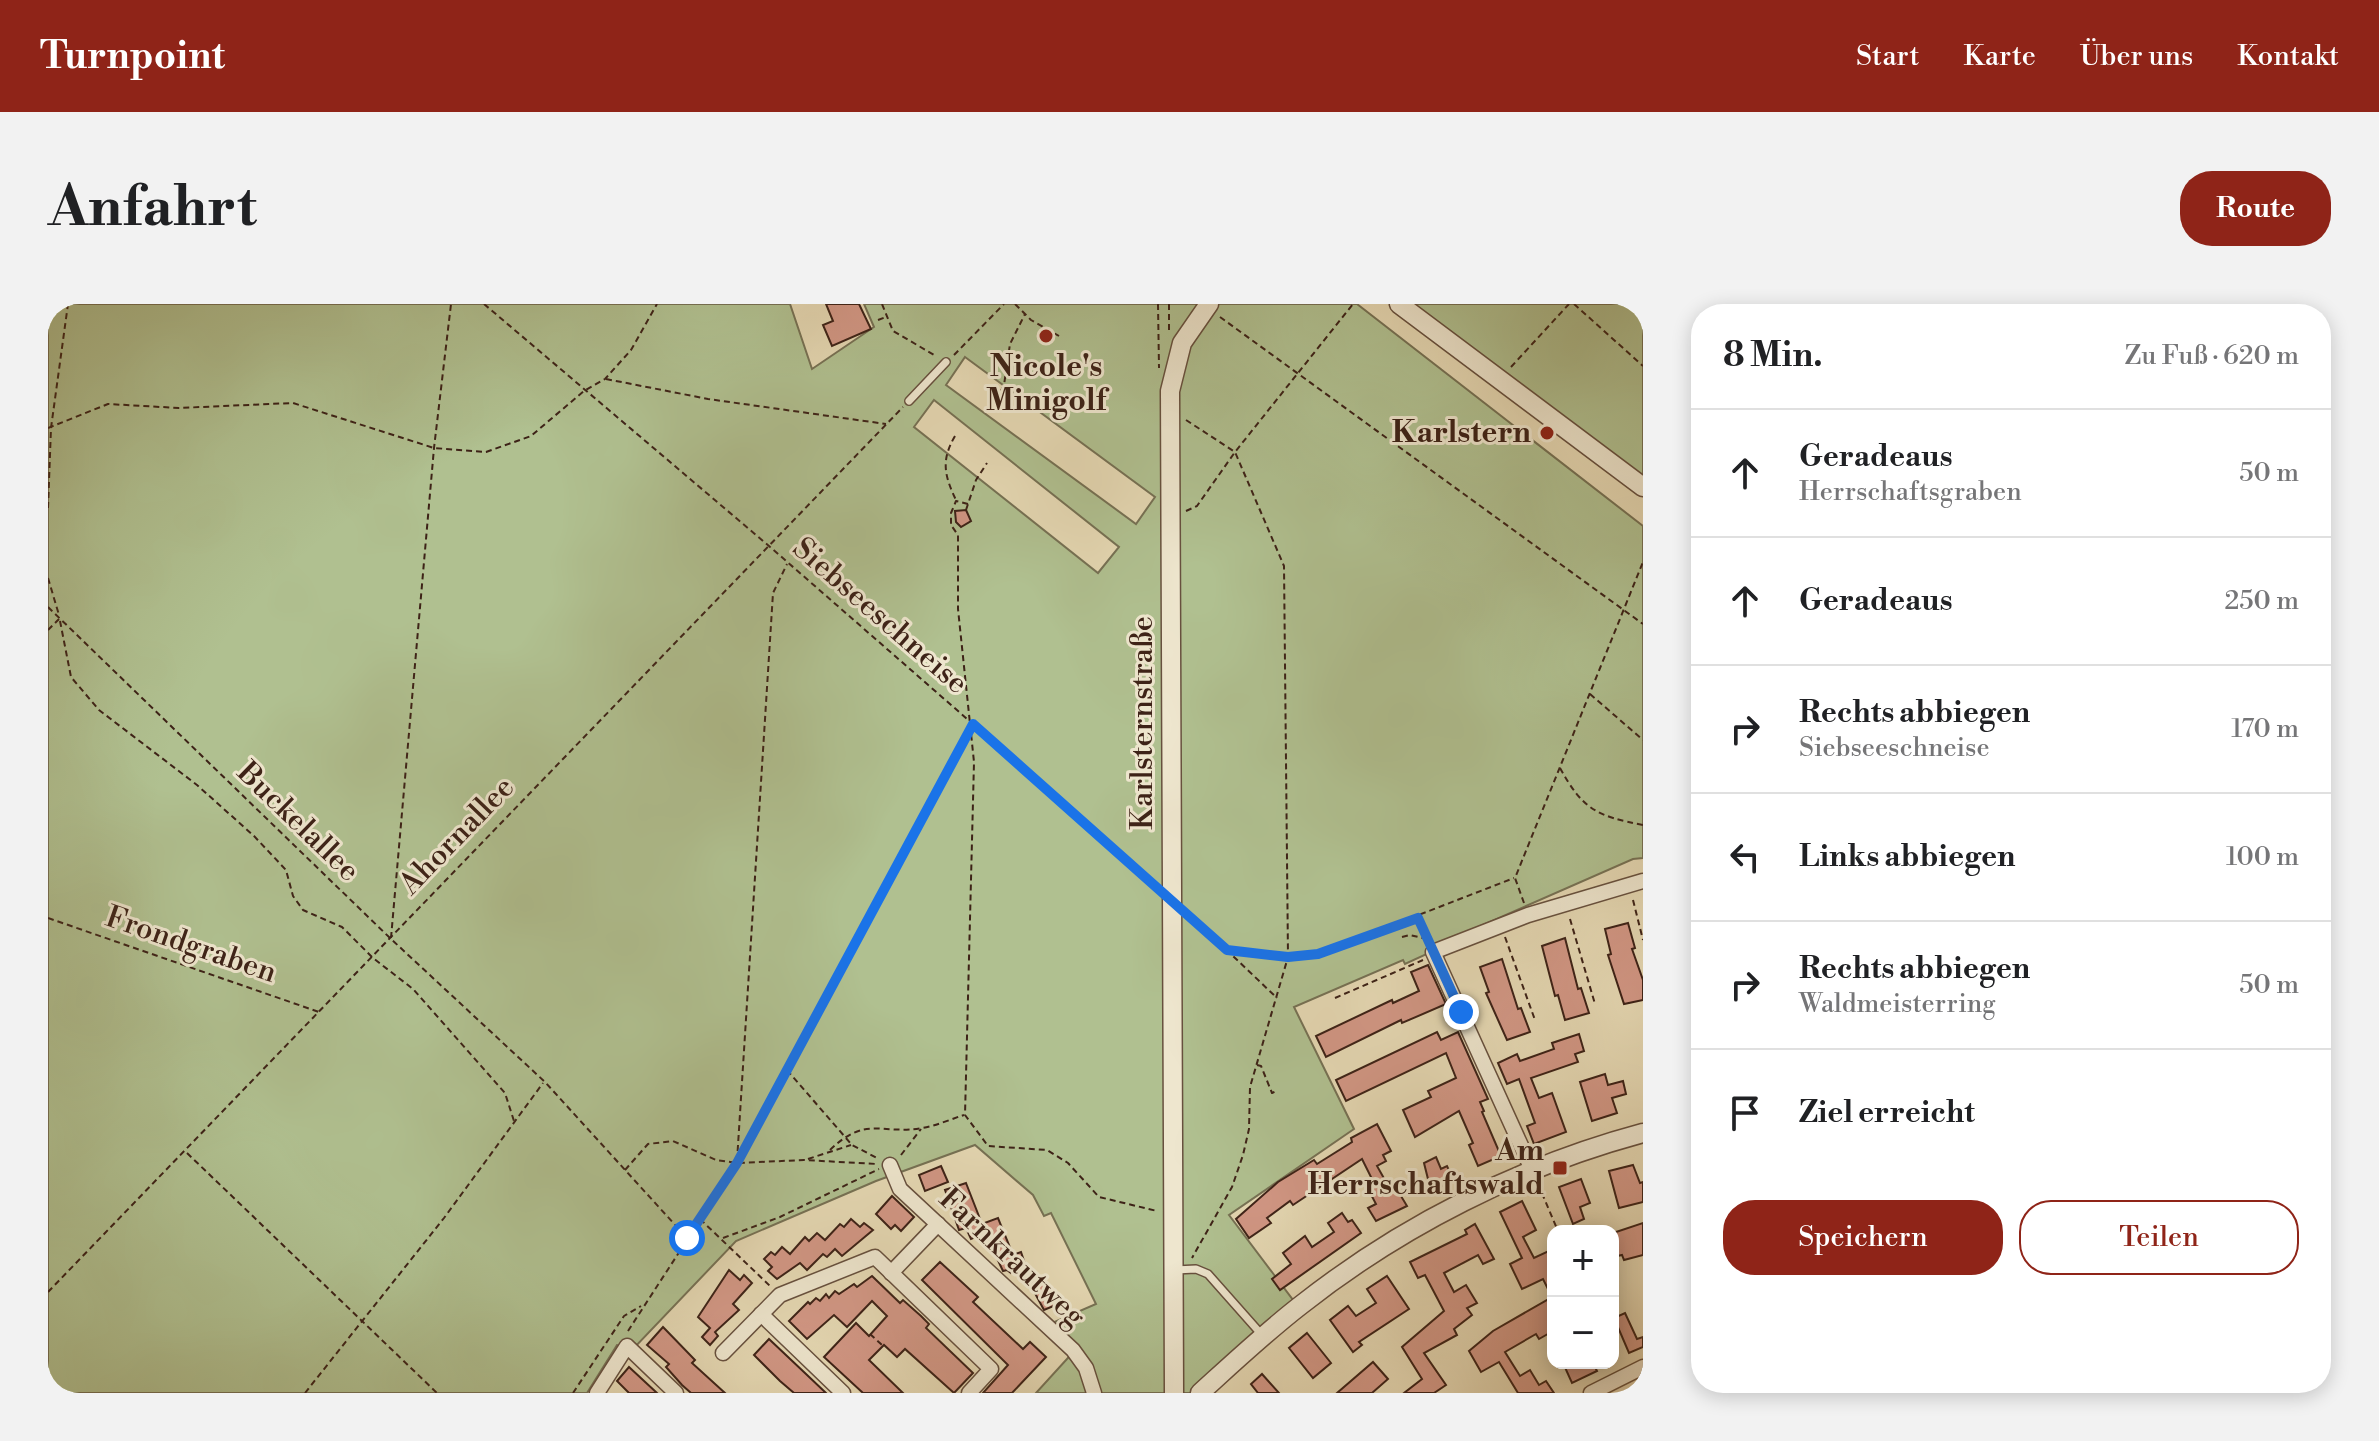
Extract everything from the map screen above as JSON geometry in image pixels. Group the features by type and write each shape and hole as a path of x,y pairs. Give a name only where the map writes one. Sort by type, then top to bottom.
{"street":[{"path":"1399,304 1643,487"},
{"name":"Karlsternstraße","path":"1174,1393 1179,1270 1172,897 1169,410 1170,391 1182,343 1208,305"},
{"path":"1533,1172 1433,952 1565,902 1636,883"},
{"path":"1200,1393 1301,1304 1386,1246 1456,1206 1533,1172 1643,1133"},
{"name":"Farnkrautweg","path":"890,1165 900,1189 1073,1350 1086,1368 1094,1393"},
{"path":"891,1273 938,1224"},
{"path":"723,1353 780,1295 875,1257 991,1369 969,1393"},
{"path":"761,1314 843,1393"},
{"path":"597,1393 627,1346 676,1393"},
{"path":"1591,1393 1643,1367"}],"lane":[{"path":"909,401 946,362"},
{"path":"1179,1270 1196,1269 1212,1277 1263,1337"}],"path":[{"path":"48,508 50,428 68,304"},
{"path":"391,939 434,448 451,304"},
{"name":"Siebseeschneise","path":"484,304 769,546 1172,897 1277,998"},
{"path":"50,428 108,404 179,408 293,403 434,448 486,452 531,436 584,391 605,379 631,350 657,304"},
{"path":"882,304 893,331 936,357"},
{"path":"946,362 1004,304"},
{"path":"1015,304 1031,320 1059,336"},
{"path":"1171,513 1181,513 1197,506 1235,452 1353,304"},
{"path":"1500,380 1569,304"},
{"path":"1574,304 1643,366"},
{"path":"1208,305 1643,624"},
{"path":"996,400 1004,385 1010,344 1025,314"},
{"path":"878,320 887,316"},
{"path":"605,379 708,399 886,424"},
{"path":"1169,410 1235,452 1284,566 1288,957 1255,1065 1243,1155 1232,1187 1179,1270"},
{"name":"Ahornallee","path":"48,1292 899,411"},
{"path":"955,436 944,456 945,471 956,501 951,513 951,525 958,535 958,609 973,724 965,1115 988,1146 1047,1150 1068,1163 1099,1197 1162,1213"},
{"path":"966,510 987,463"},
{"path":"956,501 968,504"},
{"path":"1528,915 1515,878 1643,562"},
{"path":"737,1163 773,593 788,563"},
{"path":"48,578 60,618 71,677 99,710 197,785 254,836 286,870 293,896 303,910 342,927 373,958 413,989 505,1093 514,1121"},
{"name":"Buckelallee","path":"48,607 391,939 545,1082 687,1238"},
{"path":"48,630 60,618"},
{"path":"1589,694 1643,740"},
{"path":"627,1346 627,1335 642,1305 737,1163 973,724"},
{"path":"1559,767 1578,801 1606,818 1643,825"},
{"path":"1227,950 1288,957 1318,954 1418,918 1515,878"},
{"path":"1636,883 1643,940"},
{"path":"1565,902 1595,1004"},
{"name":"Frondgraben","path":"48,918 320,1012"},
{"path":"1402,937 1410,935 1428,940 1418,918"},
{"path":"1500,925 1535,1020"},
{"path":"1335,998 1435,955"},
{"path":"1255,1065 1261,1066 1272,1093 1276,1091"},
{"path":"786,1069 852,1145 890,1165"},
{"path":"305,1393 444,1218 545,1082"},
{"path":"830,1150 844,1136 862,1128 921,1129 965,1115"},
{"path":"723,1238 780,1217 890,1165 921,1129"},
{"path":"625,1170 648,1144 673,1141 716,1160 737,1163 804,1160 890,1165"},
{"path":"804,1160 852,1145"},
{"path":"185,1151 437,1393"},
{"path":"1533,1172 1555,1225"},
{"path":"700,1219 780,1295"},
{"path":"573,1393 624,1316 642,1305"},
{"path":"870,1334 883,1346"}],"green space":[{"path":"48,304 790,304 812,369 874,327 864,304 1357,304 1643,526 1643,858 1633,859 1428,949 1429,953 1405,964 1403,960 1294,1007 1354,1129 1229,1215 1293,1300 1197,1393 1036,1393 1077,1348 1052,1323 1096,1304 1051,1213 1044,1216 1033,1195 975,1145 876,1181 736,1241 634,1348 617,1345 587,1393 48,1393","holes":["965,357 1155,497 1136,524 946,385","934,400 1119,547 1098,573 914,427"]},
{"path":"1399,304 1643,304 1643,487"}],"building":[{"path":"826,304 859,304 871,329 832,346 823,325 833,321"},
{"path":"966,510 971,521 961,527 956,522 955,511"},
{"path":"1628,923 1635,948 1632,949 1643,980 1643,1000 1624,1004 1608,955 1611,954 1605,929"},
{"path":"1565,938 1578,989 1581,988 1589,1013 1565,1020 1558,995 1555,996 1542,946"},
{"path":"1502,959 1518,1009 1521,1008 1530,1032 1507,1040 1486,993 1489,992 1480,967"},
{"path":"1428,965 1446,1004 1402,1023 1401,1020 1326,1057 1316,1036 1392,1000 1393,1003 1419,991 1411,972"},
{"path":"1437,1032 1441,1040 1458,1032 1488,1099 1480,1102 1482,1112 1501,1156 1478,1166 1469,1145 1473,1143 1459,1111 1415,1137 1403,1110 1431,1097 1428,1091 1456,1078 1446,1053 1346,1101 1336,1080"},
{"path":"1579,1034 1584,1051 1575,1054 1578,1062 1531,1078 1539,1098 1552,1093 1566,1132 1534,1144 1527,1126 1535,1123 1519,1079 1507,1084 1498,1063 1517,1054 1520,1061 1554,1049 1552,1043"},
{"path":"1605,1074 1608,1085 1623,1081 1626,1094 1612,1098 1617,1113 1592,1121 1580,1082"},
{"path":"1377,1124 1391,1151 1383,1155 1386,1161 1377,1166 1390,1189 1395,1186 1407,1206 1376,1221 1368,1208 1376,1204 1367,1187 1374,1183 1362,1159 1293,1205 1290,1201 1267,1218 1271,1223 1249,1238 1236,1219 1278,1182 1314,1160 1317,1164 1352,1142 1351,1138"},
{"path":"1436,1157 1441,1169 1447,1166 1454,1181 1431,1191 1424,1163"},
{"path":"1633,1165 1640,1183 1643,1182 1643,1202 1619,1208 1609,1171"},
{"path":"941,1166 948,1182 925,1191 919,1175"},
{"path":"1581,1179 1590,1203 1580,1207 1584,1219 1573,1224 1559,1187"},
{"path":"966,1183 982,1224 998,1218 1013,1255 1021,1252 1026,1267 1011,1273 1003,1271 985,1233 971,1239 966,1228 959,1230 945,1190"},
{"path":"892,1196 914,1217 901,1231 895,1225 891,1229 876,1214"},
{"path":"1522,1201 1536,1230 1523,1237 1534,1258 1547,1252 1547,1287 1543,1279 1522,1289 1510,1264 1522,1258 1500,1212"},
{"path":"1342,1213 1348,1222 1352,1220 1361,1233 1280,1290 1272,1279 1291,1264 1283,1253 1305,1236 1312,1247 1334,1232 1328,1223"},
{"path":"851,1219 860,1227 864,1223 873,1230 842,1256 835,1249 827,1257 823,1254 807,1270 800,1263 777,1279 768,1271 772,1267 764,1259 771,1252 775,1255 782,1247 790,1254 805,1237 809,1241 817,1233 825,1240 840,1224 844,1227"},
{"path":"1643,1223 1643,1255 1624,1260 1622,1255 1619,1256 1619,1231"},
{"path":"1475,1224 1494,1259 1483,1264 1478,1255 1444,1273 1454,1292 1466,1285 1477,1303 1467,1308 1472,1315 1454,1329 1457,1335 1424,1353 1446,1385 1434,1393 1404,1393 1422,1379 1402,1347 1444,1311 1425,1275 1418,1278 1410,1262 1467,1234 1465,1230"},
{"path":"940,1262 978,1297 973,1302 1023,1349 1030,1342 1046,1357 1012,1393 983,1393 1008,1365 922,1280"},
{"path":"729,1270 740,1280 744,1275 752,1283 733,1304 739,1310 715,1332 718,1336 710,1345 702,1337 710,1328 698,1317"},
{"path":"872,1276 900,1303 903,1300 921,1316 929,1324 926,1328 973,1373 954,1393 905,1349 897,1357 884,1345 869,1360 903,1393 863,1393 824,1357 856,1323 869,1336 887,1316 872,1301 847,1327 834,1315 807,1339 789,1321 808,1302 810,1304 816,1298 820,1301 826,1294 829,1298 835,1291 839,1294 854,1284 857,1287"},
{"path":"1387,1276 1409,1309 1359,1342 1362,1345 1353,1352 1330,1320 1348,1306 1356,1316 1376,1303 1367,1289"},
{"path":"1044,1278 1056,1305 1044,1310 1030,1284"},
{"path":"1547,1300 1547,1334 1539,1339 1536,1334 1505,1352 1520,1376 1530,1370 1539,1385 1546,1381 1554,1393 1518,1393 1499,1362 1481,1372 1469,1351 1493,1331"},
{"path":"1625,1313 1637,1339 1643,1337 1643,1347 1629,1353 1619,1330 1619,1316"},
{"path":"663,1327 695,1360 692,1363 725,1393 691,1393 682,1385 666,1367 669,1364 647,1345"},
{"path":"1307,1333 1331,1363 1313,1378 1289,1348"},
{"path":"769,1339 826,1393 794,1393 780,1381 754,1355"},
{"path":"1373,1362 1388,1379 1372,1393 1337,1393"},
{"path":"629,1367 657,1393 629,1393 617,1381"},
{"path":"1566,1369 1596,1369 1597,1371 1572,1383"},
{"path":"1262,1374 1279,1393 1258,1393 1251,1384"}],"place":[{"name":"Nicole's Minigolf","path":"1046,336"},
{"name":"Karlstern","path":"1547,433"},
{"name":"Am Herrschaftswald","path":"1560,1168"}],"route":[{"path":"687,1238 737,1163 973,724 1172,897 1227,950 1288,957 1318,954 1418,918 1461,1012"}]}
